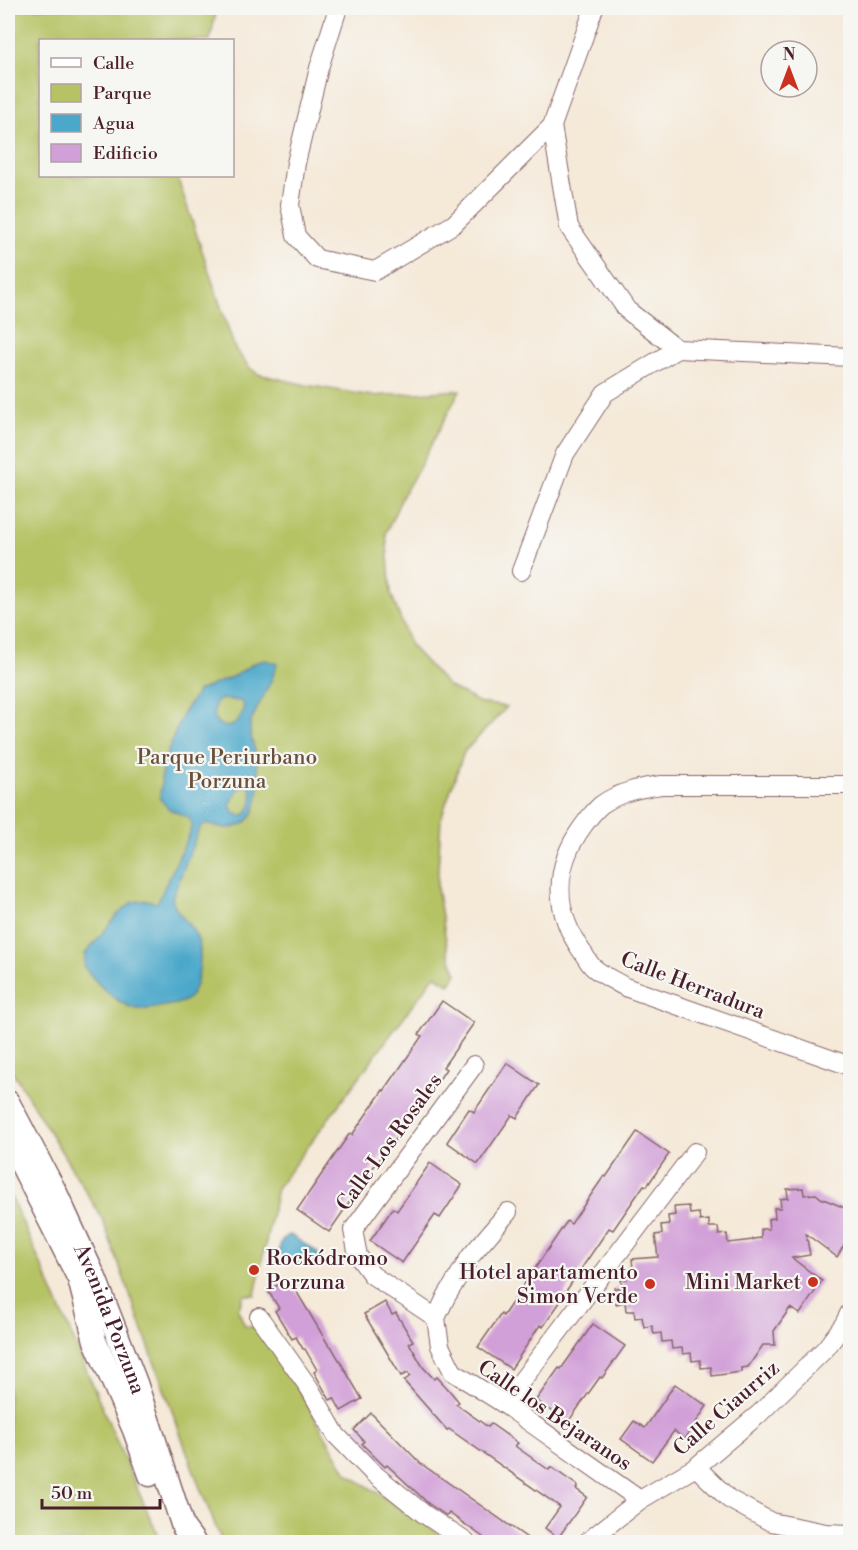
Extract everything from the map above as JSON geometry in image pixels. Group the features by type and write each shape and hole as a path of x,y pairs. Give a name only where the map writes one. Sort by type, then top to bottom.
{"street":[{"path":"338,8 314,89 290,205 296,236 316,259 375,271 454,224 552,126 594,8"},
{"path":"552,126 569,226 627,310 677,349"},
{"path":"521,571 565,454 605,393 677,349 850,357"},
{"name":"Calle Herradura","path":"850,785 661,785 631,790 602,805 575,836 564,861 560,890 564,915 573,939 594,968 625,987 850,1066"},
{"name":"Calle Los Rosales","path":"436,1318 372,1275 357,1256 353,1230 474,1065"},
{"name":"Avenida Porzuna","path":"8,1102 56,1193 95,1278 136,1383 183,1527 194,1542"},
{"name":"Avenida Porzuna","path":"8,1138 80,1279 95,1341 134,1430 171,1534 176,1542"},
{"path":"504,1404 695,1152"},
{"path":"436,1318 446,1296 470,1257 508,1212"},
{"path":"259,1317 310,1389 336,1435 372,1473 424,1514 466,1542"},
{"name":"Calle los Bejaranos","path":"436,1318 440,1346 453,1372 504,1404 640,1500"},
{"name":"Calle Ciaurriz","path":"587,1542 640,1500 696,1467 762,1411 826,1348 848,1321"},
{"path":"696,1467 729,1499 771,1522 826,1533 850,1534"}],"green space":[{"name":"Parque Periurbano Porzuna","path":"8,8 217,8 210,39 39,39 39,177 177,177 235,349 250,368 258,374 372,396 460,390 404,493 386,533 391,593 410,645 448,686 480,703 507,707 464,752 441,818 437,888 448,952 457,974 449,984 435,975 277,1188 255,1295 244,1295 238,1310 245,1326 263,1328 347,1473 452,1542 222,1542 200,1488 102,1218 8,1064"},
{"path":"8,1191 122,1455 161,1542 8,1542"}],"water":[{"path":"265,660 277,663 271,682 250,724 258,778 254,812 240,826 223,828 205,824 199,829 172,898 178,912 196,936 199,944 200,965 196,985 190,996 180,1003 147,1009 132,1008 115,999 93,978 84,967 85,954 118,914 133,902 148,900 157,903 192,825 189,818 169,809 160,799 162,766 183,713 198,691 236,675 254,663","holes":["222,699 240,701 244,705 238,721 233,725 223,726 215,719 216,702","244,785 249,786 252,799 248,811 242,816 234,813 230,805 237,791"]},
{"path":"290,1235 317,1252 319,1258 316,1263 293,1261 281,1256 279,1251 281,1243 285,1237"}],"building":[{"path":"442,1001 474,1023 443,1067 446,1069 424,1102 422,1101 392,1144 390,1143 329,1232 297,1210 350,1133 352,1135 384,1091 422,1036 419,1034"},
{"path":"507,1063 539,1085 517,1118 512,1115 478,1164 447,1142 469,1109 474,1112"},
{"path":"637,1132 669,1154 613,1230 609,1228 543,1327 540,1325 511,1369 478,1347 501,1314 503,1316 567,1221 571,1224"},
{"path":"430,1163 462,1185 440,1218 435,1215 402,1263 370,1241 393,1208 397,1211"},
{"name":"Hotel apartamento Simon Verde","path":"803,1188 804,1195 816,1194 850,1210 850,1235 837,1257 806,1234 810,1255 792,1258 822,1281 800,1314 790,1308 774,1331 775,1345 763,1345 748,1367 741,1368 741,1372 712,1376 711,1367 701,1368 700,1360 692,1361 691,1353 683,1354 682,1348 672,1349 671,1341 662,1342 661,1333 654,1334 652,1326 644,1327 642,1317 635,1318 634,1311 626,1311 625,1302 616,1304 614,1288 622,1288 621,1280 627,1279 626,1269 633,1268 632,1259 658,1257 655,1235 662,1234 661,1225 669,1224 668,1216 675,1215 674,1207 689,1206 690,1214 699,1213 700,1221 709,1220 709,1227 718,1227 719,1235 727,1234 728,1243 753,1240 761,1238 761,1229 769,1229 768,1219 775,1218 774,1208 781,1208 780,1199 788,1198 787,1189"},
{"path":"281,1283 285,1288 292,1284 362,1399 341,1411 334,1398 330,1400 314,1372 317,1370 305,1349 296,1337 292,1339 275,1311 279,1308 268,1291"},
{"path":"385,1302 392,1315 396,1313 413,1341 409,1343 423,1367 449,1390 459,1402 456,1404 488,1427 491,1424 518,1443 515,1446 549,1470 551,1467 578,1486 576,1489 587,1497 558,1538 545,1528 560,1507 449,1429 447,1430 404,1381 410,1376 408,1373 401,1376 364,1314"},
{"path":"593,1324 625,1346 568,1422 536,1400"},
{"path":"675,1384 707,1406 685,1439 674,1431 652,1461 621,1439 634,1421 645,1428"},
{"path":"371,1413 420,1463 533,1542 478,1542 483,1537 449,1513 447,1516 429,1504 362,1444 364,1441 354,1430"}],"place":[{"name":"Rockódromo Porzuna","path":"254,1270"},
{"name":"Mini Market","path":"813,1282"},
{"name":"Hotel apartamento Simon Verde","path":"650,1284"}]}
